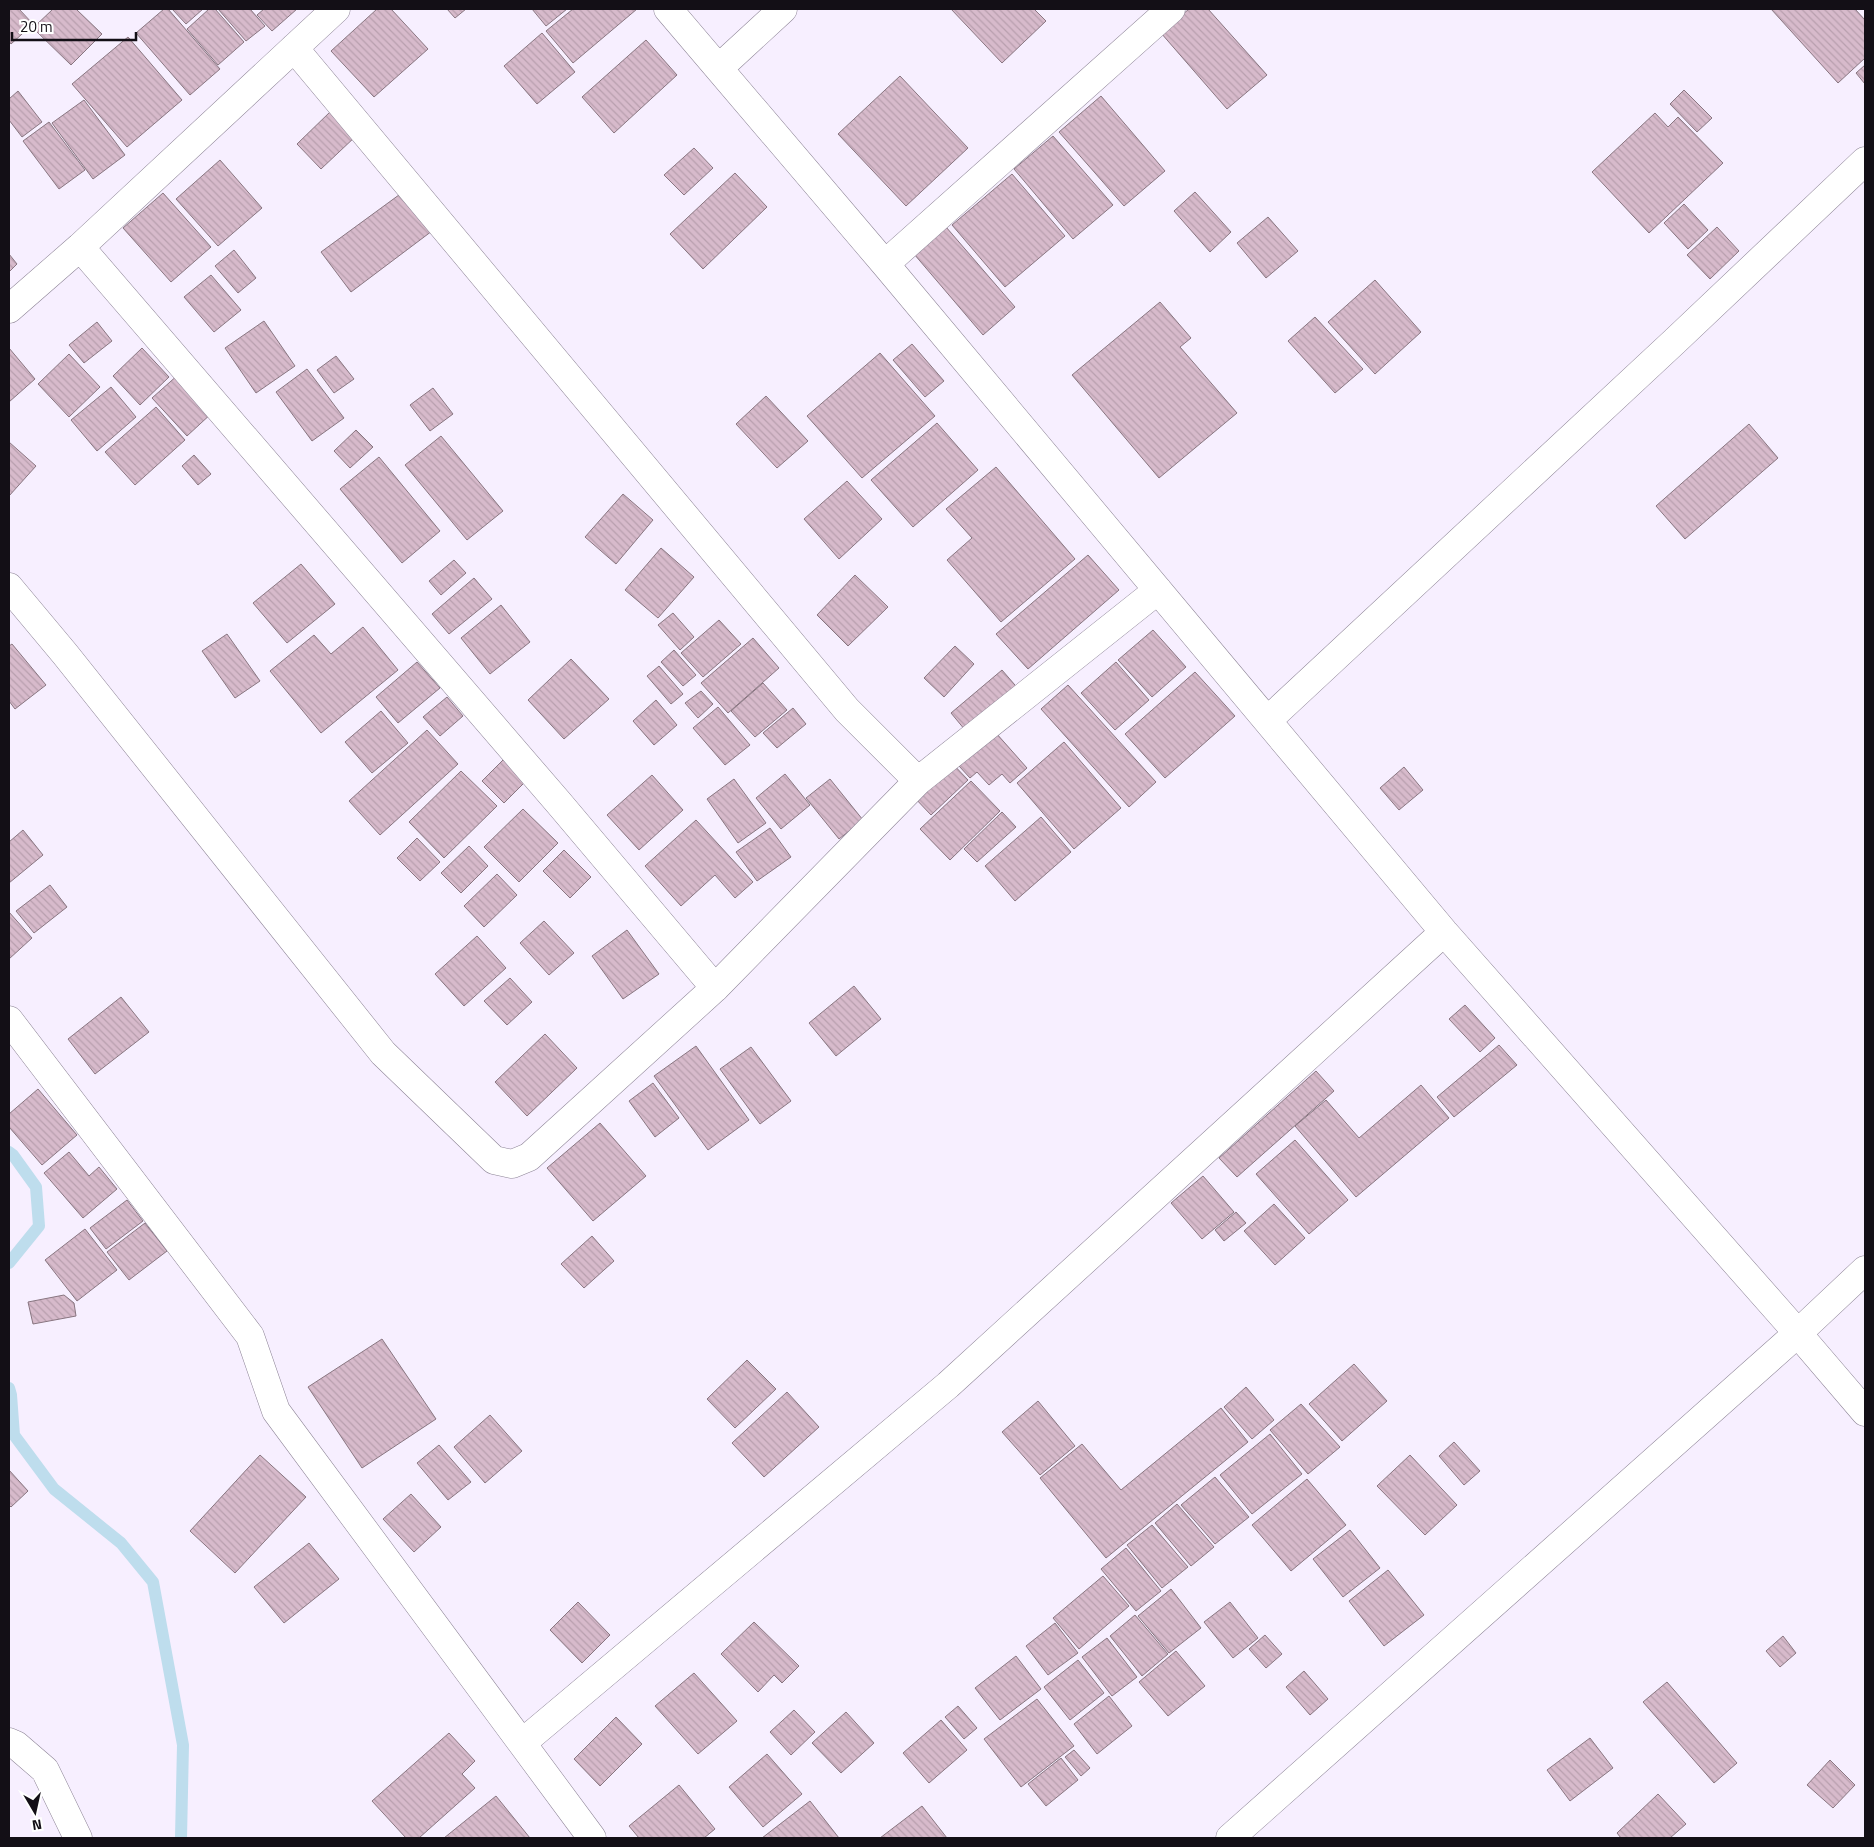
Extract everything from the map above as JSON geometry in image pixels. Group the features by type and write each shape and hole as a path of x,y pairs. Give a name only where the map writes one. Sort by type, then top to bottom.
{"street":[{"path":"9,309 80,247 336,9"},
{"path":"668,9 886,264 1444,932 1798,1332 1865,1412"},
{"path":"719,68 783,9"},
{"path":"886,264 1171,9"},
{"path":"294,48 847,710 918,780"},
{"path":"1268,720 1682,335 1865,161"},
{"path":"80,247 558,802 715,988"},
{"path":"9,587 65,654 383,1053 494,1160 512,1164 529,1158 715,988 918,780 1158,590"},
{"path":"522,1743 948,1385 1444,932"},
{"path":"9,1020 250,1336 276,1411 592,1838"},
{"path":"1230,1838 1798,1332 1865,1270"},
{"path":"9,1742 16,1745 45,1770 78,1838"}],"building":[{"path":"9,9 19,9 33,24 11,44 9,41"},
{"path":"53,9 76,9 102,34 71,65 33,28"},
{"path":"164,9 168,9 220,69 190,95 136,33"},
{"path":"172,9 203,9 186,24"},
{"path":"209,9 215,9 244,42 218,65 187,29"},
{"path":"218,9 250,9 265,26 246,41"},
{"path":"264,9 297,9 272,31 257,15"},
{"path":"377,9 391,9 428,49 374,97 331,51"},
{"path":"447,9 466,9 455,18"},
{"path":"532,9 567,9 546,26"},
{"path":"573,9 637,9 573,63 546,31"},
{"path":"951,9 1034,9 1046,21 1002,63"},
{"path":"1189,9 1208,9 1267,75 1227,109 1161,33"},
{"path":"1771,9 1855,9 1865,20 1865,58 1838,83"},
{"path":"542,33 575,72 537,104 504,66"},
{"path":"128,37 182,100 127,147 72,84"},
{"path":"646,40 677,75 614,133 582,97"},
{"path":"1865,65 1865,84 1856,73"},
{"path":"900,76 968,148 906,206 838,134"},
{"path":"1684,90 1712,118 1697,132 1670,104"},
{"path":"18,91 42,122 22,137 9,120 9,99"},
{"path":"1101,96 1165,171 1124,206 1059,132"},
{"path":"84,100 125,155 93,179 52,123"},
{"path":"331,111 356,136 321,169 297,144"},
{"path":"1655,113 1668,127 1678,117 1723,163 1649,233 1592,172"},
{"path":"49,122 85,170 59,189 23,141"},
{"path":"1053,136 1113,205 1073,239 1014,169"},
{"path":"694,148 713,168 684,195 664,175"},
{"path":"220,160 262,208 218,246 176,199"},
{"path":"735,173 767,207 703,269 670,234"},
{"path":"1012,174 1065,236 1005,287 952,225"},
{"path":"403,192 432,231 351,292 321,252"},
{"path":"1195,192 1231,232 1210,252 1174,211"},
{"path":"163,193 211,247 171,282 123,228"},
{"path":"1684,204 1708,230 1688,249 1664,223"},
{"path":"1268,217 1298,251 1266,278 1237,243"},
{"path":"946,227 1015,307 983,335 914,254"},
{"path":"1717,227 1739,251 1710,279 1687,255"},
{"path":"234,250 256,278 238,293 215,266"},
{"path":"9,254 17,264 9,272"},
{"path":"211,275 241,310 214,332 184,297"},
{"path":"1375,280 1421,332 1375,374 1328,322"},
{"path":"1160,302 1191,338 1180,347 1237,413 1159,478 1072,375"},
{"path":"1315,317 1363,369 1335,393 1288,341"},
{"path":"264,321 295,366 256,393 225,348"},
{"path":"97,322 112,341 84,363 69,345"},
{"path":"912,344 944,381 925,397 893,360"},
{"path":"9,348 35,379 9,402"},
{"path":"142,348 169,377 140,405 113,376"},
{"path":"880,353 935,416 862,478 807,416"},
{"path":"69,354 100,387 69,417 38,384"},
{"path":"336,356 354,379 334,393 317,370"},
{"path":"307,369 344,418 312,441 276,392"},
{"path":"179,374 213,412 187,436 152,398"},
{"path":"111,387 136,417 97,451 71,420"},
{"path":"433,388 453,414 430,431 410,405"},
{"path":"766,396 808,441 777,468 736,424"},
{"path":"156,407 185,440 135,485 105,452"},
{"path":"937,423 978,470 913,527 871,480"},
{"path":"1749,424 1778,458 1685,539 1656,506"},
{"path":"356,430 373,447 350,468 334,451"},
{"path":"441,436 503,511 467,540 405,465"},
{"path":"9,442 36,466 9,496"},
{"path":"194,455 211,474 198,485 182,466"},
{"path":"379,457 440,531 402,563 340,489"},
{"path":"996,467 1075,559 1001,622 947,560 972,538 946,509"},
{"path":"847,481 882,519 839,559 804,519"},
{"path":"623,494 653,520 616,564 585,537"},
{"path":"661,548 694,577 658,618 625,590"},
{"path":"1088,555 1119,590 1028,669 996,634"},
{"path":"454,560 466,573 441,595 429,581"},
{"path":"301,564 335,604 287,643 253,603"},
{"path":"855,575 888,607 848,646 817,615"},
{"path":"474,578 492,599 449,634 432,614"},
{"path":"501,605 530,642 490,674 461,638"},
{"path":"673,613 694,637 680,650 658,625"},
{"path":"719,620 741,644 703,677 681,653"},
{"path":"363,627 398,670 321,733 270,671 314,635 331,654"},
{"path":"1153,630 1186,667 1152,697 1118,660"},
{"path":"227,634 260,681 235,698 202,651"},
{"path":"753,638 779,668 728,713 701,683"},
{"path":"12,644 46,685 15,709 9,701 9,646"},
{"path":"955,646 974,664 944,697 924,678"},
{"path":"674,650 696,675 683,686 661,662"},
{"path":"571,659 609,699 564,739 528,700"},
{"path":"417,662 440,688 398,723 376,697"},
{"path":"1116,662 1149,700 1115,730 1081,693"},
{"path":"659,666 683,694 671,704 647,676"},
{"path":"1002,670 1021,692 970,736 951,713"},
{"path":"1195,672 1235,716 1165,778 1125,734"},
{"path":"763,683 787,710 755,737 731,711"},
{"path":"1068,685 1156,782 1129,807 1041,709"},
{"path":"701,691 713,704 698,718 685,703"},
{"path":"447,697 463,716 440,736 423,717"},
{"path":"656,700 677,725 654,745 633,721"},
{"path":"718,707 750,745 725,765 693,728"},
{"path":"793,708 806,724 777,748 763,733"},
{"path":"381,711 408,743 372,773 345,742"},
{"path":"427,730 458,764 380,835 349,801"},
{"path":"996,733 1027,768 1010,783 1002,774 989,785 977,772 970,778 959,766"},
{"path":"1064,742 1121,808 1074,849 1017,783"},
{"path":"503,760 525,782 504,803 482,781"},
{"path":"950,761 968,780 931,815 913,796"},
{"path":"1404,767 1423,790 1399,810 1380,788"},
{"path":"461,771 497,806 444,858 409,822"},
{"path":"785,774 810,805 781,829 756,798"},
{"path":"652,775 683,810 639,850 607,815"},
{"path":"734,779 766,823 738,843 707,799"},
{"path":"830,779 863,820 839,839 806,798"},
{"path":"971,781 1000,811 950,860 920,829"},
{"path":"523,809 558,843 519,882 484,847"},
{"path":"1002,812 1016,827 977,862 964,849"},
{"path":"1041,817 1071,852 1015,901 985,866"},
{"path":"696,820 753,882 735,898 715,875 681,906 645,866"},
{"path":"770,828 791,857 757,881 736,852"},
{"path":"23,830 43,855 9,883 9,842"},
{"path":"417,838 440,862 420,881 397,858"},
{"path":"469,846 488,866 461,893 441,873"},
{"path":"564,850 591,877 570,898 543,871"},
{"path":"497,874 517,895 484,927 464,906"},
{"path":"50,885 67,907 34,933 16,911"},
{"path":"9,912 32,938 9,959"},
{"path":"544,921 574,953 549,975 520,943"},
{"path":"627,930 659,974 623,999 592,956"},
{"path":"477,936 506,968 464,1006 435,974"},
{"path":"510,978 532,1002 507,1025 484,1001"},
{"path":"854,986 881,1019 836,1056 809,1023"},
{"path":"121,997 149,1032 95,1074 68,1039"},
{"path":"1465,1005 1495,1038 1480,1052 1449,1019"},
{"path":"545,1034 577,1068 527,1116 495,1082"},
{"path":"1499,1045 1517,1065 1454,1117 1437,1097"},
{"path":"696,1046 749,1120 708,1150 654,1076"},
{"path":"751,1047 791,1101 760,1124 720,1069"},
{"path":"1316,1071 1334,1091 1237,1177 1219,1158"},
{"path":"653,1083 679,1118 655,1137 629,1101"},
{"path":"1421,1085 1449,1118 1356,1197 1295,1126 1326,1100 1359,1138"},
{"path":"38,1089 77,1135 42,1165 9,1127 9,1114"},
{"path":"600,1123 646,1176 593,1221 547,1168"},
{"path":"1295,1140 1348,1200 1309,1234 1256,1174"},
{"path":"69,1152 89,1176 99,1167 117,1189 83,1218 44,1173"},
{"path":"1203,1176 1234,1212 1202,1239 1171,1203"},
{"path":"127,1200 143,1221 106,1249 90,1228"},
{"path":"1274,1204 1305,1238 1275,1265 1244,1231"},
{"path":"1236,1212 1246,1223 1224,1241 1215,1230"},
{"path":"145,1223 167,1251 129,1280 107,1252"},
{"path":"85,1229 117,1270 77,1301 45,1260"},
{"path":"592,1236 614,1261 584,1288 561,1264"},
{"path":"64,1295 74,1303 76,1316 33,1324 28,1302"},
{"path":"382,1339 436,1419 362,1468 308,1387"},
{"path":"747,1360 776,1389 735,1428 707,1399"},
{"path":"1354,1364 1387,1401 1342,1441 1309,1404"},
{"path":"1246,1387 1274,1420 1252,1439 1224,1407"},
{"path":"787,1392 819,1427 764,1477 732,1443"},
{"path":"1038,1401 1075,1446 1040,1475 1002,1432"},
{"path":"1301,1404 1340,1447 1308,1474 1270,1430"},
{"path":"1221,1408 1248,1442 1106,1558 1040,1478 1082,1444 1121,1490"},
{"path":"490,1415 522,1451 485,1483 454,1447"},
{"path":"1270,1434 1302,1474 1252,1514 1220,1475"},
{"path":"1454,1442 1480,1471 1464,1485 1439,1456"},
{"path":"439,1445 471,1482 448,1500 417,1463"},
{"path":"260,1455 306,1497 235,1573 190,1531"},
{"path":"1410,1455 1457,1505 1425,1535 1377,1486"},
{"path":"9,1470 28,1491 11,1507 9,1505"},
{"path":"1215,1477 1249,1517 1215,1544 1181,1505"},
{"path":"1307,1479 1346,1525 1291,1571 1252,1525"},
{"path":"411,1494 441,1527 414,1552 383,1519"},
{"path":"1177,1504 1214,1547 1191,1566 1155,1523"},
{"path":"1152,1525 1188,1567 1162,1588 1127,1545"},
{"path":"1350,1530 1380,1568 1343,1597 1313,1559"},
{"path":"309,1543 339,1579 284,1623 254,1587"},
{"path":"1126,1548 1161,1591 1136,1611 1101,1569"},
{"path":"1388,1570 1424,1615 1384,1646 1349,1601"},
{"path":"1103,1576 1129,1606 1079,1649 1053,1618"},
{"path":"1171,1589 1201,1628 1169,1653 1138,1616"},
{"path":"578,1602 610,1635 582,1663 550,1630"},
{"path":"1230,1602 1258,1638 1233,1658 1204,1622"},
{"path":"1135,1615 1168,1654 1142,1676 1110,1636"},
{"path":"754,1622 799,1666 782,1683 774,1675 758,1692 721,1654"},
{"path":"1055,1623 1078,1653 1048,1675 1026,1646"},
{"path":"1265,1635 1282,1654 1266,1668 1249,1649"},
{"path":"1783,1636 1796,1653 1780,1667 1766,1651"},
{"path":"1107,1638 1137,1677 1112,1696 1082,1657"},
{"path":"1176,1651 1205,1686 1168,1716 1139,1682"},
{"path":"1016,1656 1041,1689 1000,1720 975,1688"},
{"path":"1078,1660 1104,1693 1070,1720 1044,1687"},
{"path":"1304,1671 1328,1699 1310,1715 1286,1687"},
{"path":"694,1673 737,1721 698,1754 655,1706"},
{"path":"1667,1682 1737,1763 1714,1783 1643,1702"},
{"path":"1109,1696 1132,1726 1097,1754 1074,1724"},
{"path":"1037,1699 1074,1746 1021,1787 984,1739"},
{"path":"958,1706 977,1728 964,1739 945,1717"},
{"path":"794,1710 815,1732 791,1755 770,1732"},
{"path":"846,1712 874,1743 841,1773 812,1743"},
{"path":"616,1717 642,1744 600,1786 574,1759"},
{"path":"941,1720 967,1750 929,1783 903,1753"},
{"path":"449,1733 475,1761 462,1774 475,1788 419,1838 406,1838 372,1801"},
{"path":"1590,1738 1613,1768 1570,1801 1547,1770"},
{"path":"1074,1750 1090,1768 1081,1776 1065,1757"},
{"path":"767,1754 802,1794 763,1827 729,1787"},
{"path":"1061,1758 1078,1780 1046,1806 1028,1784"},
{"path":"1830,1760 1855,1785 1833,1808 1807,1785"},
{"path":"679,1785 715,1829 704,1838 639,1838 629,1826"},
{"path":"1658,1794 1686,1824 1670,1838 1621,1838 1617,1833"},
{"path":"496,1796 530,1838 444,1838"},
{"path":"810,1801 839,1838 762,1838"},
{"path":"922,1806 947,1838 880,1838"}],"waterway":[{"path":"9,1152 36,1187 39,1226 9,1263"},
{"path":"9,1388 14,1435 54,1489 121,1543 153,1582 183,1745 181,1838"}]}
